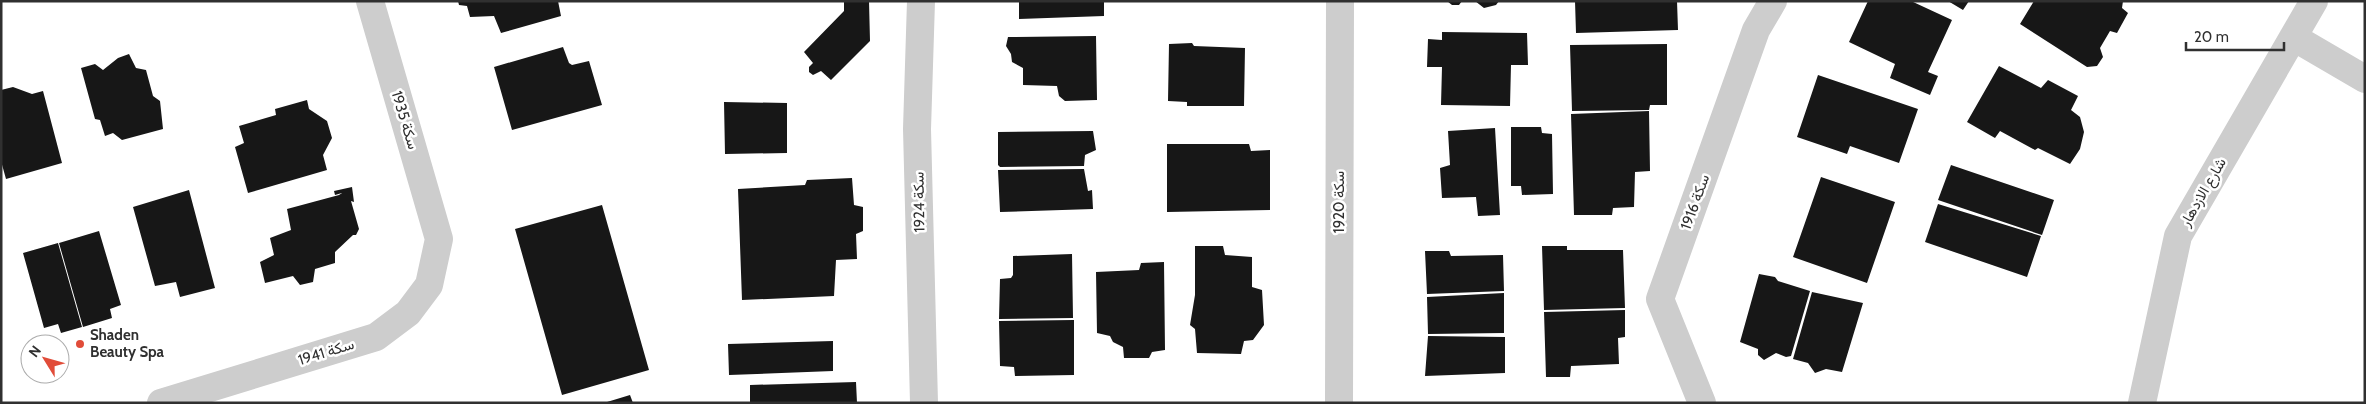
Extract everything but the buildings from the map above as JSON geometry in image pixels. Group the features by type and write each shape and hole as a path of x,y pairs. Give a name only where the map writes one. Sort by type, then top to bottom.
{"street":[{"name":"سكة 1935","path":"370,1 439,239"},
{"name":"سكة 1924","path":"921,1 917,129 924,403"},
{"name":"سكة 1920","path":"1338,403 1340,1"},
{"name":"سكة 1916","path":"1702,403 1660,300 1756,30 1773,1"},
{"name":"شارع الازدهار","path":"2142,403 2178,236 2314,1"},
{"path":"2293,36 2365,79"},
{"name":"سكة 1941","path":"161,403 376,336 408,313 429,285 439,239"}],"place":[{"name":"Shaden Beauty Spa","path":"80,344"}]}
